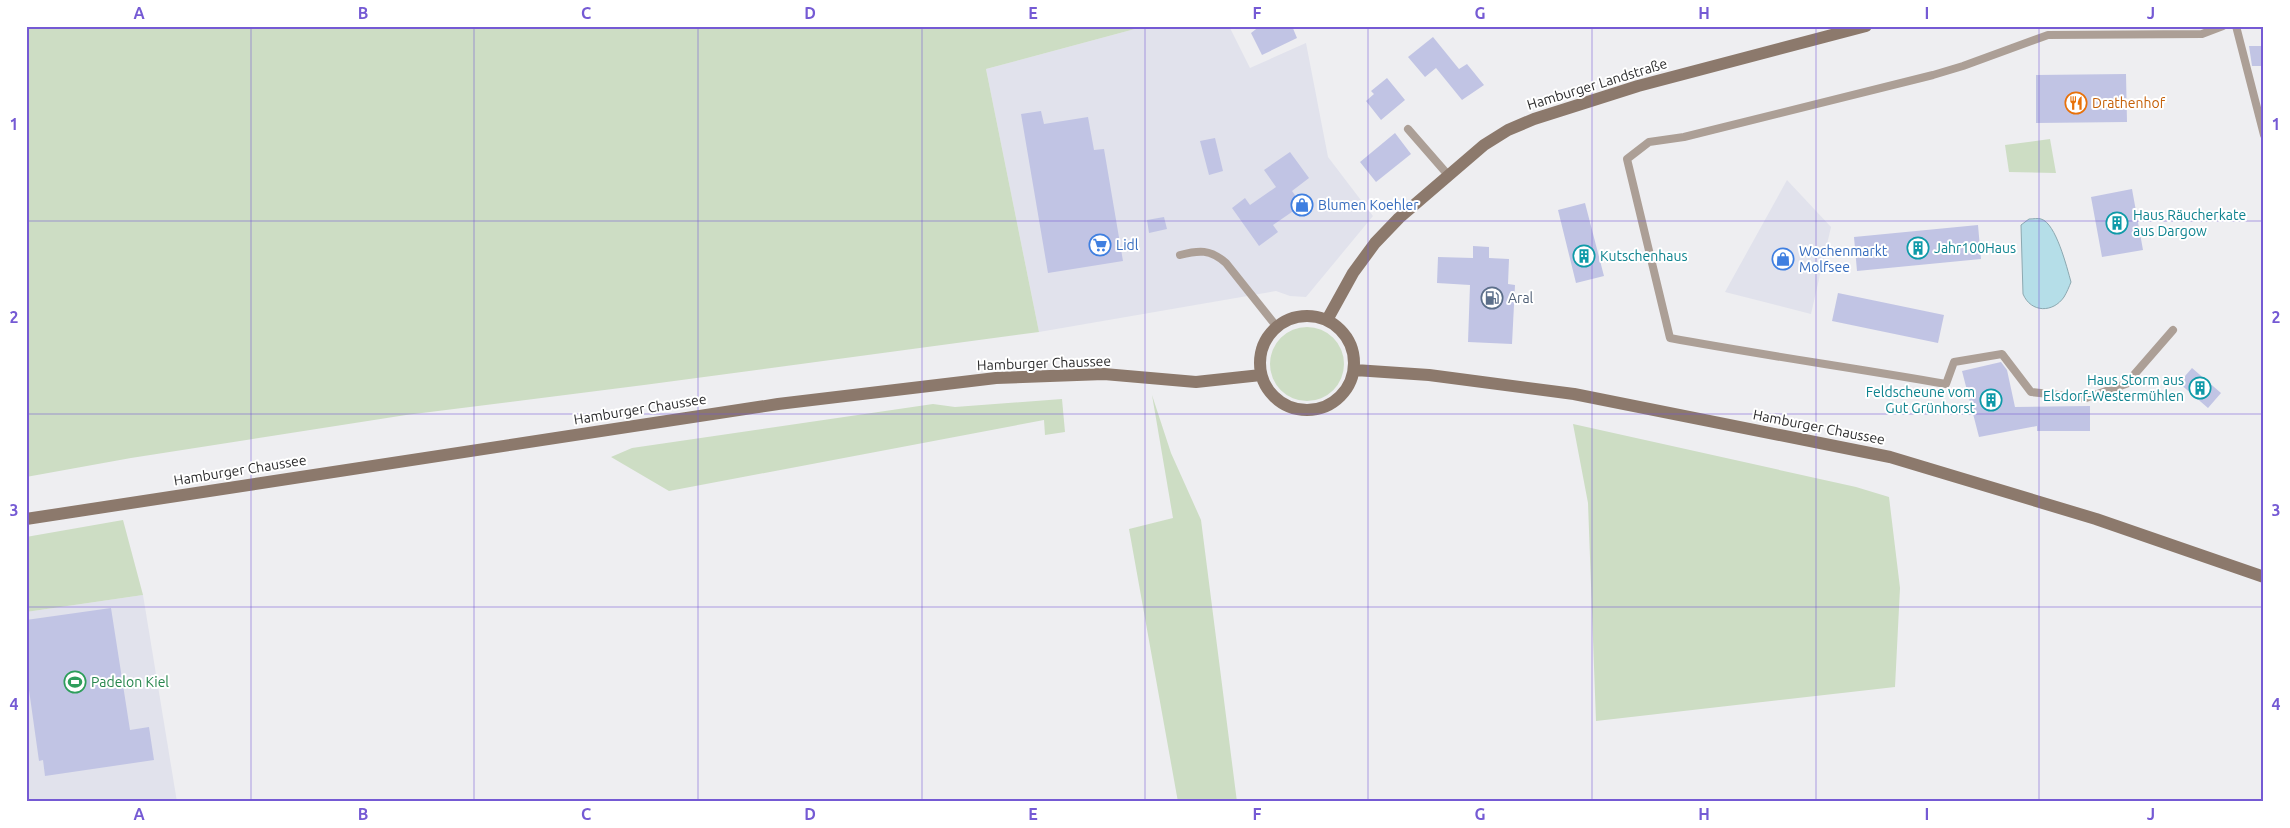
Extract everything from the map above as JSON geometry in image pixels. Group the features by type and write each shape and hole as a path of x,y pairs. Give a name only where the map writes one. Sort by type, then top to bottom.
{"main road":[{"name":"Hamburger Landstraße","path":"1327,320 1353,273 1374,243 1399,218 1484,145 1508,130 1534,119 1638,86 1866,26"},
{"path":"1301,316 1315,316 1327,320 1340,328 1349,341 1354,355 1355,370 1350,386 1340,398 1326,407 1310,411 1294,409 1279,402 1268,390 1261,375 1260,361 1262,348 1268,336 1288,320 1301,316"},
{"name":"Hamburger Chaussee","path":"1355,370 1429,375 1574,394 1890,457 2096,519 2264,577"},
{"name":"Hamburger Chaussee","path":"26,519 768,405 996,378 1104,374 1196,382 1261,375"}],"lane":[{"path":"2172,330 2126,384 2086,398 2031,392 2002,354 1954,362 1946,384 1833,364 1771,357 1670,338 1627,159 1649,142 1684,137 1933,75 2048,35 2202,34 2223,26"},
{"path":"2236,26 2264,135"},
{"path":"1408,129 1448,176"},
{"path":"1180,255 1201,251 1216,254 1226,263 1277,327"}],"shaded area":[{"path":"1146,26 1229,26 1250,68 1306,43 1328,157 1373,216 1306,297 1290,296 1276,291 1039,332 986,69"},
{"name":"Wochenmarkt Molfsee","path":"1787,180 1831,227 1811,314 1725,292"},
{"path":"143,595 177,802 26,802 26,612"}],"green space":[{"path":"26,26 1146,26 986,69 1039,332 406,415 131,458 26,477"},
{"path":"2050,139 2056,173 2009,172 2005,145"},
{"path":"1307,327 1321,330 1333,338 1341,350 1344,364 1341,378 1333,390 1321,398 1307,401 1293,398 1281,390 1273,378 1270,364 1273,350 1281,338 1293,330"},
{"path":"1152,395 1171,453 1201,520 1237,802 1178,802 1129,529 1173,518"},
{"path":"1062,399 1065,432 1045,435 1044,420 669,491 611,457 632,448 933,404 955,407"},
{"path":"1573,424 1856,487 1889,497 1900,588 1895,687 1596,721 1588,503"},
{"path":"123,520 143,595 26,612 26,537"}],"water":[{"path":"2029,219 2041,219 2051,229 2064,257 2071,282 2064,297 2054,306 2048,308 2042,309 2031,305 2023,294 2021,225"}],"building":[{"path":"1260,26 1292,26 1297,38 1262,55 1251,33"},
{"path":"1433,37 1459,69 1467,64 1484,85 1462,100 1436,68 1425,77 1408,57"},
{"path":"2249,46 2264,46 2264,66 2252,66"},
{"path":"2126,74 2127,122 2036,123 2036,75"},
{"path":"1387,78 1405,100 1381,120 1366,101 1374,94 1371,91"},
{"path":"1041,111 1044,124 1088,117 1094,150 1104,149 1123,261 1048,273 1021,114"},
{"path":"1395,133 1411,154 1376,182 1360,162"},
{"path":"1215,138 1223,171 1209,175 1200,141"},
{"path":"1290,152 1309,178 1292,191 1302,205 1273,225 1278,232 1259,246 1232,208 1245,198 1250,205 1276,187 1264,170"},
{"name":"Haus Räucherkate aus Dargow","path":"2132,189 2143,250 2102,257 2091,197"},
{"name":"Kutschenhaus","path":"1585,203 1604,276 1576,283 1558,210"},
{"path":"1164,217 1167,229 1149,233 1147,220"},
{"name":"Jahr100Haus","path":"1978,225 1981,259 1857,271 1854,237"},
{"name":"Aral","path":"1473,246 1489,247 1489,258 1509,259 1508,284 1515,285 1512,344 1468,342 1470,285 1437,283 1438,257 1473,258"},
{"path":"1838,293 1944,315 1938,343 1832,321"},
{"name":"Feldscheune vom Gut Grünhorst","path":"2001,362 2007,370 2015,407 2090,406 2090,431 2037,431 2037,426 1979,437 1962,371"},
{"name":"Haus Storm aus Elsdorf-Westermühlen","path":"2192,368 2221,393 2208,408 2179,383"},
{"name":"Padelon Kiel","path":"111,608 130,730 149,727 154,760 45,776 43,760 39,761 29,690 26,690 26,620"}],"place":[{"name":"Drathenhof","path":"2076,103"},
{"name":"Blumen Koehler","path":"1302,205"},
{"name":"Haus Räucherkate aus Dargow","path":"2117,223"},
{"name":"Lidl","path":"1100,245"},
{"name":"Jahr100Haus","path":"1918,248"},
{"name":"Kutschenhaus","path":"1584,256"},
{"name":"Wochenmarkt Molfsee","path":"1783,259"},
{"name":"Aral","path":"1492,298"},
{"name":"Haus Storm aus Elsdorf-Westermühlen","path":"2200,388"},
{"name":"Feldscheune vom Gut Grünhorst","path":"1991,400"},
{"name":"Padelon Kiel","path":"75,682"}]}
